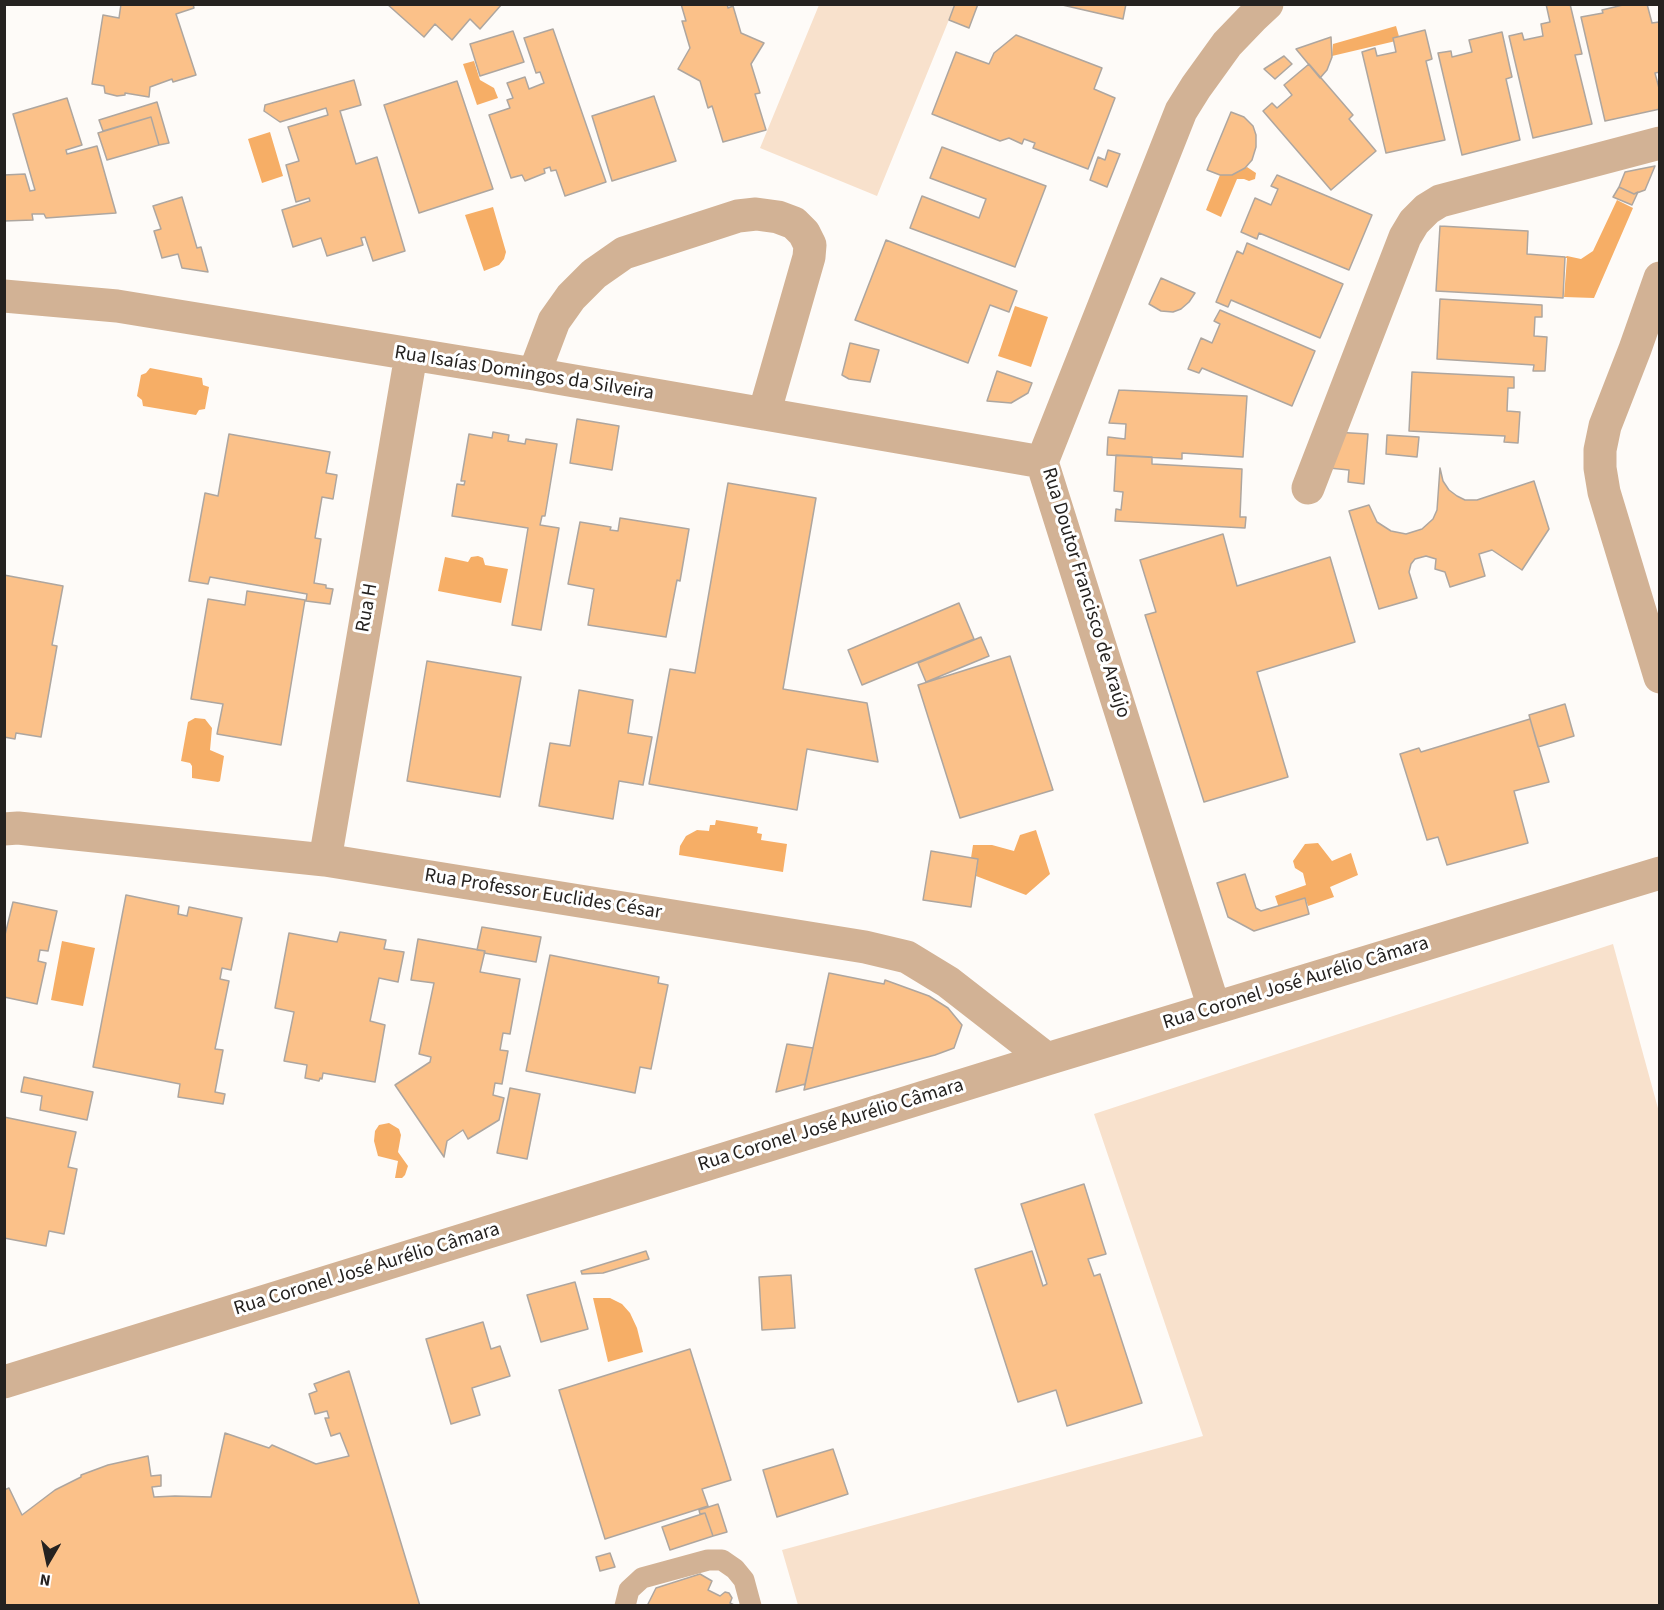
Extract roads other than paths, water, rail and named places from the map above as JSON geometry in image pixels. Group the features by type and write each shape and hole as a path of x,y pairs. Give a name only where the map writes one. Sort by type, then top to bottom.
{"street":[{"name":"Rua Doutor Francisco de Araújo","path":"1214,1008 1042,462 1181,111 1227,44 1267,4"},
{"path":"1308,488 1405,237 1414,222 1427,209 1440,201 1659,143"},
{"path":"534,374 554,321 571,297 594,274 624,254 738,216 756,214 778,217 794,223 804,233 810,245 809,257 764,414"},
{"path":"1659,278 1605,426 1600,450 1600,468 1604,492 1659,677"},
{"name":"Rua Isaías Domingos da Silveira","path":"4,296 117,306 534,374 1042,462"},
{"name":"Rua H","path":"325,860 411,355"},
{"name":"Rua Professor Euclides César","path":"4,829 18,828 325,860 865,946 907,957 948,982 1047,1059"},
{"name":"Rua Coronel José Aurélio Câmara","path":"4,1382 1047,1059 1659,873"}],"lane":[{"path":"626,1605 629,1590 642,1578 708,1560 722,1560 735,1569 744,1580 752,1605"}]}
